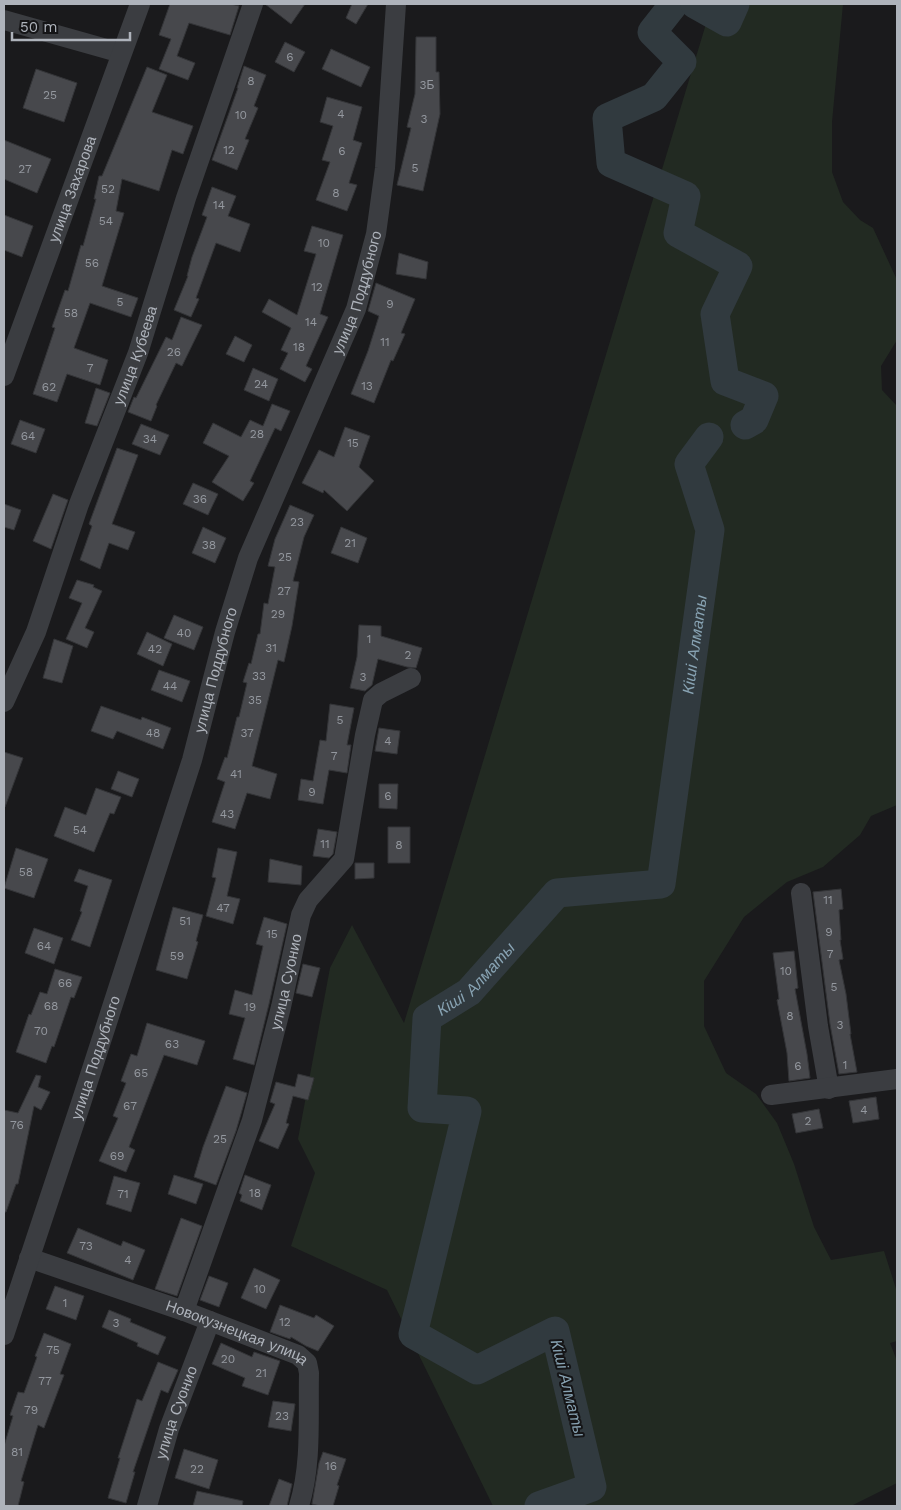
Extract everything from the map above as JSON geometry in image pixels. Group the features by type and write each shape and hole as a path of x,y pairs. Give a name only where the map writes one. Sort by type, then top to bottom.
{"street":[{"name":"улица Захарова","path":"4,376 140,4"},
{"name":"улица Кубеева","path":"4,702 36,632 79,504 138,353 186,198 253,4"},
{"name":"улица Поддубного","path":"4,1335 192,760 223,642 248,558 356,309 376,234 385,168 396,4"},
{"path":"4,20 121,53"},
{"name":"улица Суонио","path":"184,1311 252,1120 281,1007 301,916 308,900 344,859 365,736 374,700 381,693 411,678"},
{"path":"801,893 818,1026 829,1089"},
{"path":"771,1095 897,1079"},
{"name":"Новокузнецкая улица","path":"29,1258 184,1311 298,1355 307,1363 309,1373 307,1465 305,1487 299,1506"},
{"name":"улица Суонио","path":"148,1506 169,1429 210,1321"}],"shaded area":[{"path":"712,4 843,4 832,122 832,172 843,202 860,220 873,228 897,280 897,340 881,366 882,390 897,406 897,805 871,816 860,835 823,867 787,882 744,917 704,981 704,1026 726,1073 756,1094 777,1123 794,1164 814,1227 831,1260 884,1251 897,1292 897,1341 890,1343 897,1361 897,1483 851,1506 493,1506 387,1290 291,1246 315,1173 298,1139 330,968 352,925 404,1023"}],"building":[{"path":"170,4 231,4 239,6 230,35 189,23 177,56 195,63 188,80 159,69 171,39 159,35"},
{"path":"265,4 305,4 291,24"},
{"path":"352,4 368,4 356,24 346,18"},
{"path":"416,37 436,37 436,72 439,72 440,114 423,191 397,185 411,128 407,127 415,94"},
{"path":"285,42 305,52 294,72 275,62"},
{"path":"331,49 370,67 361,87 322,69"},
{"path":"244,66 266,75 254,106 258,108 245,139 249,140 237,170 212,160"},
{"path":"147,67 167,75 152,112 193,126 183,154 172,150 159,191 122,179 116,211 124,213 102,286 138,298 131,317 90,303 74,348 108,360 100,385 67,374 57,402 33,394 55,328 52,327 65,290 68,291 81,245 83,246 96,199 94,199 99,176 102,176"},
{"path":"36,69 77,83 64,122 23,108"},
{"path":"327,97 362,107 353,140 362,143 349,183 357,185 347,211 316,200 330,162 322,160 333,126 320,122"},
{"path":"4,140 51,159 37,193 4,179"},
{"path":"212,187 236,196 228,216 250,224 240,252 216,243 196,298 199,299 191,317 174,310 188,276 192,257 207,217 202,215"},
{"path":"4,215 33,226 22,257 4,250"},
{"path":"312,226 343,235 320,314 328,317 306,366 312,369 305,382 280,369 288,353 281,350 291,328 262,312 269,299 297,315 316,254 304,251"},
{"path":"399,253 428,262 426,279 396,274"},
{"path":"376,283 415,299 401,333 405,334 393,361 391,360 374,403 351,394 379,316 368,311"},
{"path":"181,317 202,325 182,366 176,363 156,405 151,421 128,412 166,337 172,340"},
{"path":"235,336 252,345 244,362 226,354"},
{"path":"253,368 278,379 269,401 244,390"},
{"path":"96,388 110,393 97,426 85,423"},
{"path":"272,404 290,411 281,431 275,428 250,481 254,483 243,501 212,482 229,456 203,443 213,423 241,437 250,420 263,426"},
{"path":"20,420 45,429 36,453 11,444"},
{"path":"141,424 169,435 160,455 132,444"},
{"path":"345,427 370,436 359,467 374,481 347,511 324,490 323,493 302,483 319,450 334,457"},
{"path":"117,448 138,455 112,524 135,532 128,550 109,543 100,569 80,560 92,526 89,524"},
{"path":"193,483 218,494 208,515 183,504"},
{"path":"53,494 68,500 51,549 33,541"},
{"path":"4,504 21,510 14,530 4,527"},
{"path":"290,505 314,515 304,537 293,581 299,582 284,662 278,660 252,766 277,774 270,799 247,793 235,829 212,822 225,782 217,779 225,757 227,758 237,717 239,717 247,683 243,682 249,663 251,664 258,634 260,634 264,603 268,604 275,567 268,566 275,539"},
{"path":"203,527 226,538 215,563 192,553"},
{"path":"341,527 367,538 358,563 331,553"},
{"path":"77,580 94,585 93,587 102,591 85,628 94,632 87,648 66,639 82,603 69,598"},
{"path":"174,615 203,627 194,650 164,638"},
{"path":"359,625 381,626 381,636 422,648 416,668 378,659 372,685 365,691 350,688 357,657"},
{"path":"147,632 172,644 163,666 137,654"},
{"path":"54,639 73,646 62,683 43,678"},
{"path":"159,670 190,681 182,702 151,690"},
{"path":"330,704 354,708 347,745 351,745 347,773 329,770 323,804 298,800 301,779 313,781 320,740 326,741"},
{"path":"101,706 141,720 142,717 171,728 163,749 117,731 113,739 91,731"},
{"path":"379,728 400,731 397,754 375,751"},
{"path":"4,752 23,758 5,807 4,807"},
{"path":"118,771 139,779 132,797 111,789"},
{"path":"379,784 398,784 397,809 379,808"},
{"path":"96,788 121,797 114,814 110,813 94,852 54,836 65,807 86,815"},
{"path":"388,827 410,827 410,863 388,863"},
{"path":"318,829 337,832 333,854 329,858 313,856"},
{"path":"16,848 48,859 34,898 4,888"},
{"path":"218,848 237,852 227,896 240,899 233,924 206,916 216,878 212,877"},
{"path":"270,859 302,866 301,885 268,882"},
{"path":"355,863 374,863 374,878 355,879"},
{"path":"79,869 112,880 90,947 71,940 82,912 80,911 88,886 74,881"},
{"path":"841,889 843,909 839,910 843,959 839,960 846,994 850,1034 857,1072 839,1074 830,1024 813,892"},
{"path":"173,907 203,915 196,941 198,942 187,979 156,970"},
{"path":"264,917 287,924 254,1065 233,1059 245,1018 229,1014 235,990 252,995 263,946 256,944"},
{"path":"34,928 63,938 54,964 25,953"},
{"path":"794,951 798,988 795,989 810,1078 789,1081 787,1053 777,1000 779,999 773,953"},
{"path":"303,964 320,968 312,997 296,993"},
{"path":"55,969 82,977 74,998 71,997 54,1047 52,1046 46,1063 16,1052 29,1014 31,1015 40,992 47,994"},
{"path":"147,1023 205,1041 197,1065 164,1055 129,1147 135,1150 126,1172 99,1161 118,1118 113,1116 126,1083 121,1081 131,1054 137,1056"},
{"path":"298,1074 314,1078 308,1100 293,1096 286,1123 289,1124 278,1149 259,1141 275,1104 270,1102 276,1082 295,1087"},
{"path":"36,1075 41,1076 38,1087 50,1092 41,1110 34,1106 18,1184 16,1184 6,1212 4,1212 4,1110 18,1113"},
{"path":"226,1086 247,1093 236,1131 216,1185 194,1177"},
{"path":"876,1097 879,1119 853,1123 849,1101"},
{"path":"819,1109 823,1128 796,1133 792,1114"},
{"path":"174,1175 203,1184 196,1204 168,1194"},
{"path":"245,1175 271,1185 262,1210 240,1201 242,1195 239,1193"},
{"path":"114,1176 140,1183 131,1212 106,1204"},
{"path":"181,1218 202,1226 177,1296 155,1289"},
{"path":"78,1228 121,1246 123,1241 145,1250 133,1280 67,1253"},
{"path":"254,1268 280,1280 266,1309 241,1298"},
{"path":"209,1276 228,1283 219,1307 200,1300"},
{"path":"55,1286 84,1296 76,1320 46,1309"},
{"path":"280,1305 314,1318 316,1315 334,1326 318,1351 291,1337 290,1339 270,1332"},
{"path":"109,1310 131,1319 130,1322 166,1337 158,1355 137,1346 138,1343 102,1327"},
{"path":"44,1333 71,1344 60,1374 64,1375 44,1428 38,1425 21,1481 24,1482 18,1506 4,1506 4,1446 13,1416 10,1415 18,1392 24,1393"},
{"path":"221,1343 252,1357 254,1352 280,1361 268,1395 242,1386 245,1378 212,1364"},
{"path":"158,1362 178,1370 168,1393 161,1390 133,1472 135,1472 126,1503 108,1498 120,1458 118,1458 137,1399 142,1401"},
{"path":"273,1401 295,1404 291,1431 268,1427"},
{"path":"184,1449 218,1460 209,1489 175,1478"},
{"path":"323,1452 346,1459 337,1485 339,1486 333,1506 312,1504 319,1463"},
{"path":"279,1479 292,1484 287,1506 269,1506"},
{"path":"197,1491 243,1501 242,1506 193,1506"}],"waterway":[{"name":"Кіші Алматы","path":"674,4 652,32 682,62 654,97 607,118 611,163 686,196 678,233 738,266 715,314 725,381 764,396 754,420 745,425"},
{"name":"Кіші Алматы","path":"695,4 727,22 735,4"},
{"name":"Кіші Алматы","path":"539,1506 592,1487 555,1331 477,1370 413,1334 467,1111 422,1108 427,1018 469,992 557,893 661,884 710,530 689,464 709,437"}]}
